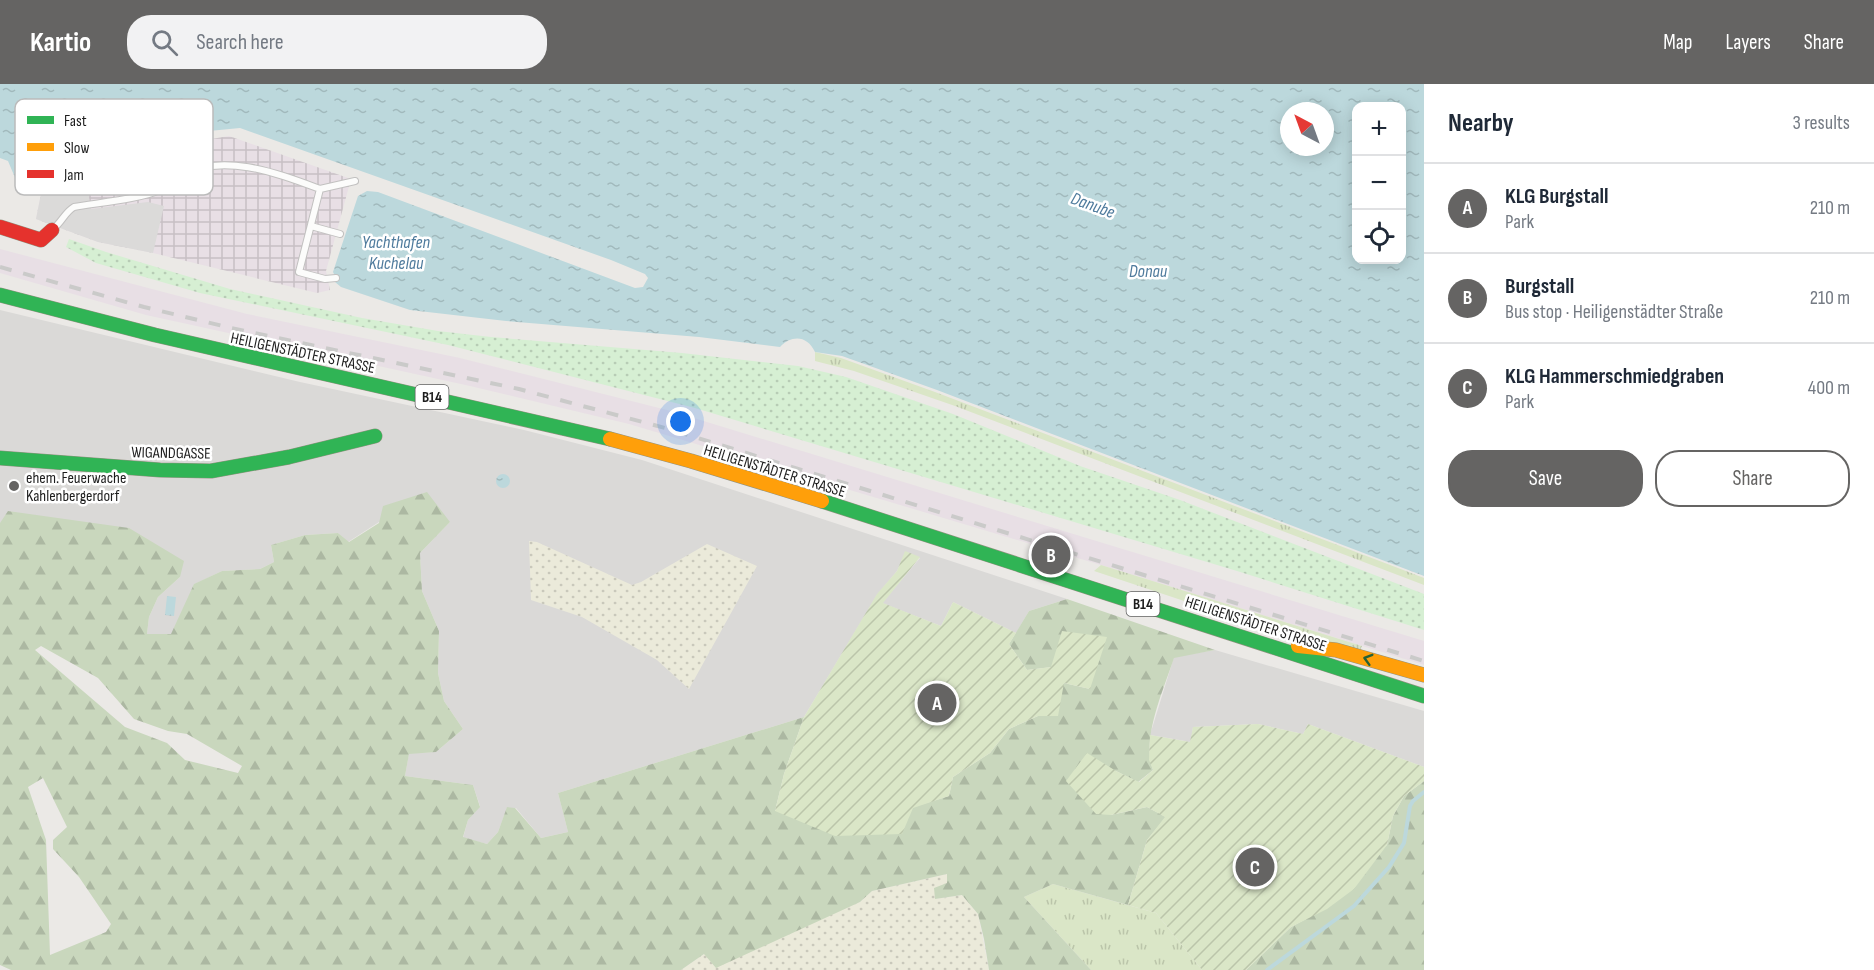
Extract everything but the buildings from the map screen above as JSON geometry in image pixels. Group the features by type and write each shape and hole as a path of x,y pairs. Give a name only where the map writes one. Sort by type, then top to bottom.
{"main road":[{"path":"0,227 41,240 52,230"},
{"name":"HEILIGENSTÄDTER STRASSE","path":"0,295 165,338 496,411 626,443 781,488 1010,560 1424,696"},
{"name":"WIGANDGASSE","path":"0,458 160,470 211,471 288,457 375,436"},
{"path":"1257,641 1336,650 1424,675"}],"lane":[{"path":"213,166 239,166 268,170 320,189 355,181"},
{"path":"320,189 299,272 325,279 336,278"},
{"path":"52,230 63,219 67,211 74,207 142,195"},
{"path":"311,226 340,234"}],"shaded area":[{"path":"229,136 351,179 326,271 330,290 317,293 98,242 36,219 41,195 213,195 213,139"},
{"path":"41,195 89,195 91,209 148,202 164,206 153,253 98,242 36,219"},
{"path":"0,249 247,314 460,358 671,411 1424,641 1424,665 1101,565 629,424 470,386 146,315 0,273"},
{"path":"0,310 300,382 524,430 642,460 1067,599 1029,611 1016,633 953,602 941,626 882,603 920,558 906,552 897,571 877,595 804,717 558,793 568,832 541,838 516,808 507,808 498,832 487,844 463,838 468,820 480,806 473,785 405,776 409,753 436,752 463,729 444,701 438,673 439,631 422,591 420,553 450,522 379,522 348,542 338,533 305,535 271,545 274,562 260,569 222,571 195,584 172,634 147,634 149,617 158,597 180,577 9,511 0,732"},
{"path":"529,541 537,542 632,585 707,544 757,566 689,689 657,660 582,617 531,600"},
{"path":"1215,650 1424,711 1424,767 1308,724 1303,734 1258,724 1193,727 1191,742 1150,735 1174,657"},
{"path":"947,874 948,883 935,899 962,895 978,914 989,970 681,970 704,954 860,902 872,891"}],"green space":[{"path":"69,239 230,289 362,318 491,337 682,353 798,366 846,377 953,414 1080,466 1180,500 1424,594 1424,630 1237,571 695,408 448,345 200,293 96,263 66,247"},
{"path":"815,352 841,358 935,392 1398,568 1424,578 1424,585 955,406 854,371 815,361"},
{"path":"427,492 450,522 420,553 422,591 439,631 438,673 444,701 463,729 436,752 409,754 405,776 473,785 480,807 468,820 463,837 487,844 498,832 507,807 515,808 541,838 568,832 558,793 804,717 784,774 775,811 913,807 949,796 953,777 990,753 1009,729 1038,716 1064,683 1090,689 1052,667 1027,670 1009,644 1029,611 1067,599 1215,650 1174,658 1152,729 1150,757 1153,770 1138,782 1116,771 1111,815 1147,807 1166,817 1147,840 1128,905 1053,884 1024,897 1091,970 989,970 978,914 962,895 935,899 934,888 947,883 947,874 872,891 860,902 716,968 704,954 681,970 11,970 0,965 0,523 8,511 129,528 184,561 180,577 158,597 149,617 147,634 171,634 194,584 222,571 260,569 274,562 271,545 305,535 338,533 349,542 379,523 383,506","holes":["41,646 98,678 134,719 168,731 187,734 242,766 238,773 185,760 167,743 125,727 35,650","43,778 67,827 53,840 53,849 79,877 111,924 106,932 50,955 46,840 28,787"]},
{"path":"905,551 920,557 883,603 941,626 953,602 1016,633 1009,644 1027,670 1051,667 1062,631 1107,637 1090,689 1064,683 1058,716 1038,716 1009,729 990,753 953,777 949,796 913,808 902,834 835,836 775,811 784,774 804,717 877,594 897,571"},
{"path":"1101,565 1362,646 1360,650 1277,632 1094,571"},
{"path":"1258,724 1303,734 1308,724 1424,767 1424,781 1404,796 1393,816 1387,845 1354,889 1327,909 1291,927 1246,970 1202,970 1156,913 1128,905 1147,840 1165,817 1147,807 1111,815 1096,814 1066,781 1087,753 1139,782 1153,770 1149,760 1150,735 1190,742 1193,727"},
{"path":"1424,781 1424,970 1246,970 1291,927 1306,919 1387,845 1393,816 1404,796"},
{"path":"1053,884 1156,913 1202,970 1091,970 1024,897"}],"water":[{"name":"Donau","path":"0,84 1424,84 1424,576 937,390 842,356 815,352 804,340 790,340 780,347 699,337 506,321 410,310 341,287 335,282 333,272 358,196 367,191 378,192 635,288 643,287 648,278 645,274 611,260 240,128 213,131 213,99 15,99 15,178 8,161 0,158"},
{"path":"503,474 508,476 510,481 508,486 503,488 498,486 496,481 498,476"},
{"path":"167,596 176,597 174,616 165,615"}],"waterway":[{"path":"1267,970 1354,906 1389,867 1404,843 1410,806 1424,792"}],"railway":[{"path":"0,267 144,307 231,328 519,389 665,428 1424,661"}],"traffic: fast":[{"path":"0,295 155,335 610,439"},
{"path":"0,458 160,470 211,471 289,457 375,436"},
{"path":"822,501 1424,696"}],"traffic: slow":[{"path":"610,439 822,501"},
{"path":"1298,646 1336,650 1424,675"}],"traffic: jam":[{"path":"0,227 41,240 52,230"}],"place":[{"name":"ehem. Feuerwache Kahlenbergerdorf","path":"14,486"},
{"name":"Burgstall","path":"1051,555"},
{"name":"KLG Burgstall","path":"937,703"},
{"name":"KLG Hammerschmiedgraben","path":"1255,867"}],"water label":[{"name":"Danube","path":"1093,205"},
{"name":"Yachthafen Kuchelau","path":"396,252"}]}
